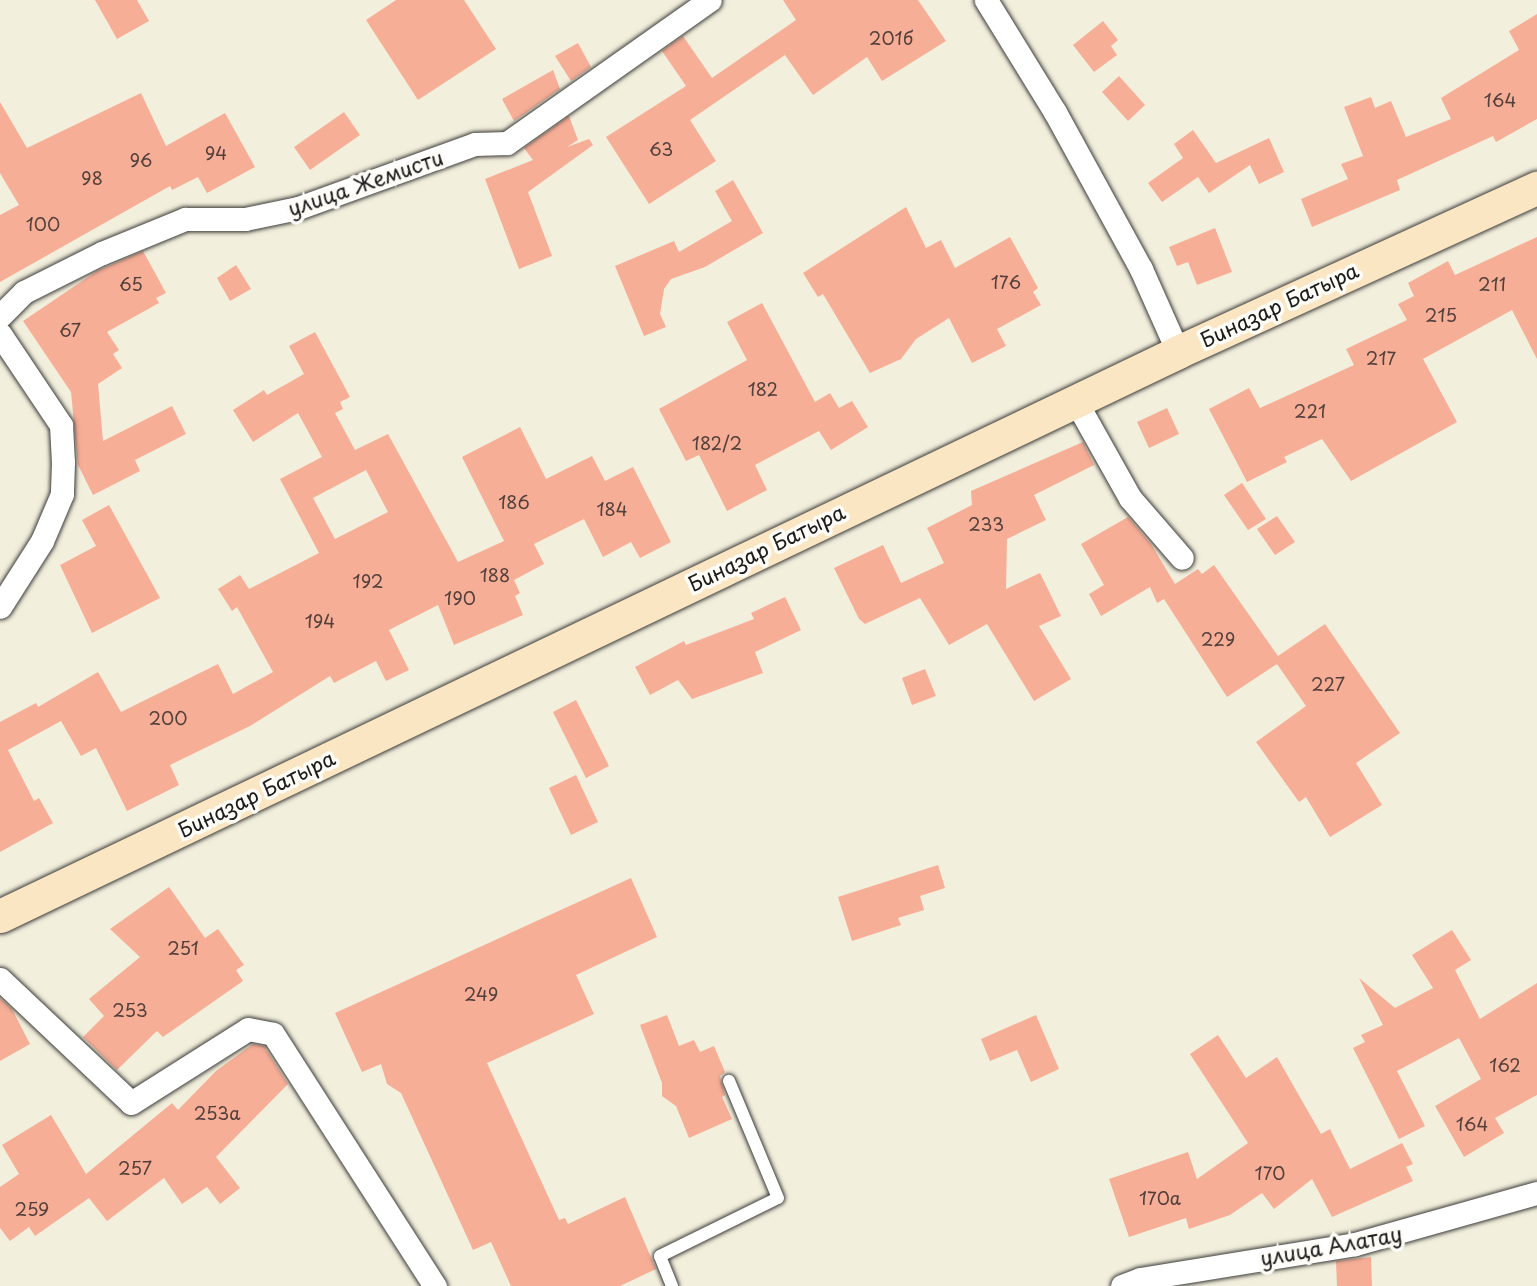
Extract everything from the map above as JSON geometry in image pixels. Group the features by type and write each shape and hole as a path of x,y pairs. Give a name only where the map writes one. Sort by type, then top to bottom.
{"street":[{"name":"улица Жемисти","path":"0,316 24,292 102,253 185,219 245,219 298,208 475,145 508,143 710,0"},
{"path":"986,0 1055,112 1128,245 1178,352"},
{"name":"Биназар Батыра","path":"0,916 1075,400 1537,188"},
{"path":"0,334 61,425 63,462 62,494 42,541 0,607"},
{"path":"1075,400 1130,498 1182,558"},
{"path":"0,979 131,1102 248,1029 273,1034 435,1286"},
{"name":"улица Алатау","path":"1122,1286 1140,1279 1355,1244 1537,1193"}],"lane":[{"path":"672,1286 660,1256 778,1198 729,1082"}],"building":[{"path":"95,0 137,0 149,21 117,39"},
{"path":"396,0 464,0 496,49 418,100 366,20"},
{"path":"783,0 918,0 946,41 882,81 867,57 813,95 785,55 690,120 716,161 649,204 606,137 686,86 662,51 683,36 712,78 796,20"},
{"path":"1537,14 1537,119 1496,142 1493,136 1397,180 1400,190 1312,227 1301,199 1348,179 1341,164 1363,156 1344,107 1371,97 1375,108 1391,101 1406,137 1451,119 1441,98 1519,50 1509,31"},
{"path":"1103,21 1118,40 1111,46 1117,55 1094,72 1073,45"},
{"path":"578,43 591,67 571,81 555,56"},
{"path":"553,70 560,89 514,121 502,99"},
{"path":"1119,76 1145,105 1128,121 1102,92"},
{"path":"141,93 166,146 225,113 255,167 207,193 198,177 172,190 170,186 0,282 0,215 19,205 0,173 0,102 27,148"},
{"path":"344,112 360,135 310,170 294,147"},
{"path":"569,116 578,140 567,147 589,139 593,145 528,192 552,256 519,269 485,179 533,160 524,148"},
{"path":"1193,130 1216,163 1269,138 1284,172 1259,184 1250,165 1209,193 1198,177 1162,202 1148,183 1183,158 1174,144"},
{"path":"733,180 763,233 705,267 671,279 664,289 660,314 666,327 644,336 615,266 674,241 679,252 732,221 715,191"},
{"path":"906,207 926,248 941,240 955,268 1010,237 1038,288 1033,292 1041,305 997,329 1006,346 972,363 949,318 916,339 901,359 870,373 823,294 818,297 803,273"},
{"path":"1215,228 1232,272 1197,285 1188,262 1177,266 1169,247"},
{"path":"1537,237 1537,359 1512,310 1423,359 1457,422 1351,481 1322,439 1284,457 1287,462 1247,482 1209,409 1249,388 1260,408 1354,365 1346,349 1407,320 1398,304 1414,296 1408,283 1448,261 1455,275"},
{"path":"143,251 166,293 156,298 159,303 107,332 119,350 113,354 122,368 98,384 103,441 172,406 186,434 135,460 140,471 93,495 78,465 71,392 23,321 97,271"},
{"path":"236,265 251,289 230,301 217,278"},
{"path":"762,303 815,402 830,393 839,408 852,401 868,427 831,450 819,431 755,465 767,490 727,511 699,455 686,461 659,409 747,360 727,322"},
{"path":"315,332 350,397 340,402 343,409 335,413 355,450 388,434 458,562 504,541 462,457 520,427 546,479 592,456 605,481 633,467 671,542 640,558 631,542 603,557 584,519 534,544 544,564 514,580 520,593 515,596 523,615 454,645 438,605 389,630 409,670 386,681 376,661 334,683 330,676 250,726 170,765 179,785 127,811 96,748 81,756 61,721 8,750 34,801 39,798 53,823 0,852 0,722 36,703 38,707 98,672 121,712 218,664 233,694 273,672 237,607 232,611 218,589 240,575 249,589 319,553 280,479 322,457 298,413 253,442 233,410 264,390 267,395 304,374 289,346","holes":["366,470 388,512 335,539 313,498"]},
{"path":"1167,408 1179,434 1149,448 1137,422"},
{"path":"1083,442 1094,465 1034,495 1046,520 1007,539 1006,589 1040,573 1061,616 1039,626 1071,679 1034,701 987,624 949,645 920,598 865,624 859,619 834,568 883,545 901,583 944,563 927,528 972,505 971,491"},
{"path":"1242,483 1266,519 1248,530 1224,495"},
{"path":"109,505 160,598 92,633 60,565 96,546 82,520"},
{"path":"1277,516 1295,542 1275,555 1257,529"},
{"path":"1128,517 1151,544 1175,584 1198,569 1202,574 1214,565 1278,656 1325,624 1400,733 1356,763 1382,805 1330,837 1306,797 1299,802 1256,742 1306,706 1277,664 1227,697 1164,599 1157,603 1150,587 1101,616 1089,594 1104,585 1081,544"},
{"path":"785,597 801,630 755,652 763,673 692,699 678,680 650,695 635,667 684,641 686,645 754,619 751,613"},
{"path":"925,669 936,696 912,705 902,678"},
{"path":"576,700 609,766 586,778 553,712"},
{"path":"576,775 598,822 571,835 549,788"},
{"path":"938,865 945,888 920,896 924,910 898,918 901,925 852,941 838,897"},
{"path":"631,878 657,937 576,975 594,1014 487,1063 559,1220 565,1218 568,1224 625,1197 656,1269 620,1286 511,1286 491,1242 473,1250 401,1093 387,1084 381,1064 362,1072 335,1013"},
{"path":"169,887 205,938 218,929 244,965 236,970 243,981 163,1037 157,1031 117,1070 83,1037 104,1016 89,999 140,957 110,929"},
{"path":"1452,930 1471,960 1455,970 1480,1019 1537,983 1537,1095 1495,1118 1504,1133 1464,1157 1435,1106 1481,1079 1459,1038 1397,1071 1425,1126 1399,1139 1353,1048 1365,1042 1361,1035 1383,1025 1359,978 1395,1008 1433,988 1412,955"},
{"path":"0,998 12,1009 30,1044 0,1061"},
{"path":"667,1015 679,1046 694,1040 700,1052 714,1046 725,1072 720,1076 725,1095 722,1097 732,1119 689,1138 676,1106 662,1096 662,1083 640,1025"},
{"path":"1036,1015 1059,1069 1031,1082 1017,1050 990,1061 981,1039"},
{"path":"1218,1035 1246,1078 1277,1057 1321,1134 1330,1129 1350,1169 1402,1143 1413,1164 1406,1167 1413,1181 1332,1217 1312,1179 1274,1209 1262,1193 1230,1215 1189,1229 1186,1218 1129,1237 1109,1179 1188,1152 1197,1179 1248,1143 1190,1054"},
{"path":"253,1044 264,1046 288,1084 216,1157 240,1188 220,1204 207,1187 182,1204 164,1178 107,1221 89,1198 35,1236 29,1227 10,1241 0,1228 0,1187 19,1174 2,1145 51,1115 86,1174 172,1103 178,1110 216,1071"},
{"path":"1371,1257 1372,1286 1337,1286 1336,1261"}]}
